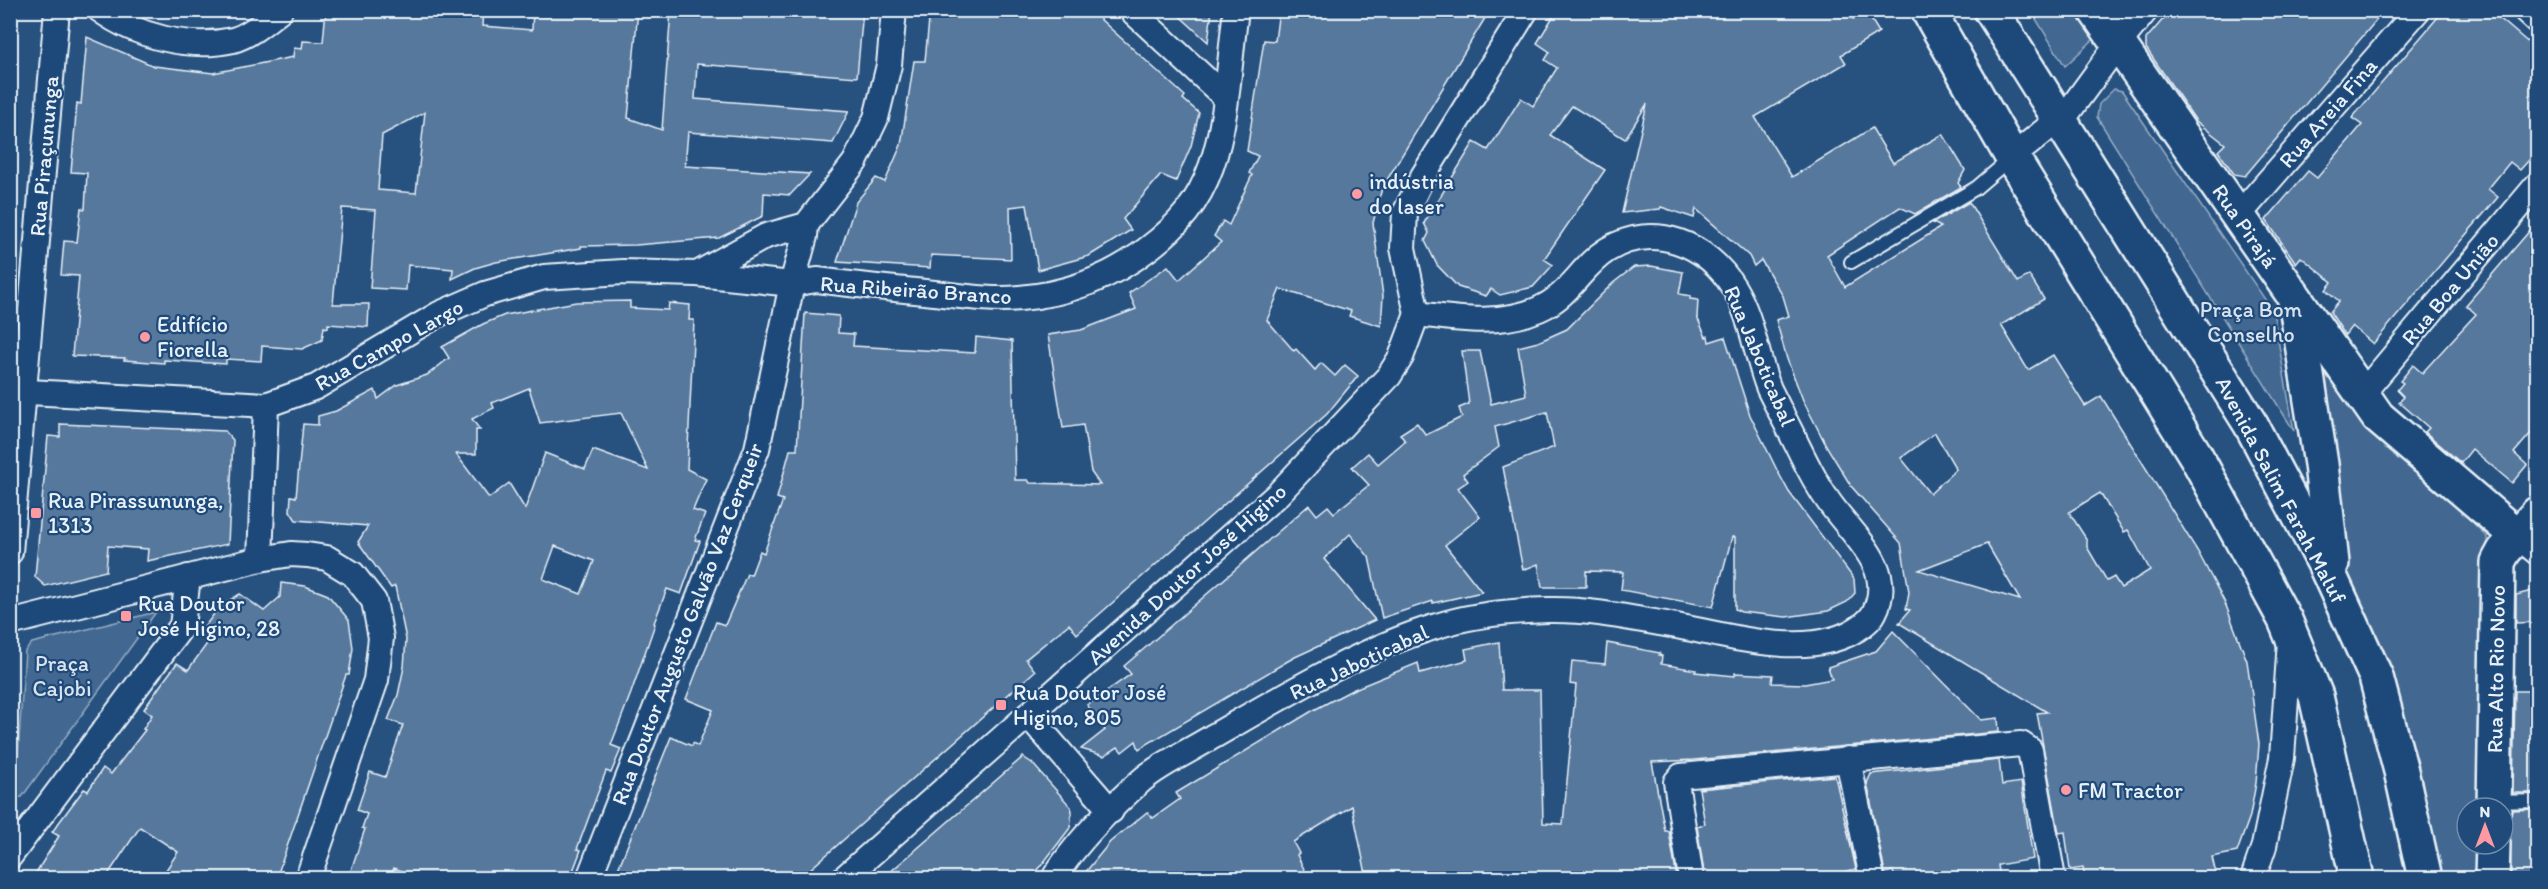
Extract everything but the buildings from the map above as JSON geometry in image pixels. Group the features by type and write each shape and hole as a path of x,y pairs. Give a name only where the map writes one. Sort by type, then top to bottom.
{"main road":[{"path":"1928,10 2012,157 2196,456 2290,632 2316,696 2357,879"},
{"name":"Avenida Salim Farah Maluf","path":"1991,10 2251,425 2334,586 2376,677 2402,771 2425,879"},
{"name":"Rua Pirajá","path":"2095,10 2378,417 2531,534"},
{"path":"2295,299 2322,464 2334,586"},
{"name":"Rua Alto Rio Novo","path":"2494,796 2498,562 2504,551 2531,534"},
{"path":"2492,879 2493,856"}],"street":[{"name":"Rua Piraçununga","path":"10,552 17,392 57,10"},
{"path":"100,10 139,31 181,42 206,44 235,39 280,10"},
{"path":"806,225 855,162 876,118 889,65 894,10"},
{"path":"1131,10 1225,97"},
{"name":"Rua Ribeirão Branco","path":"697,274 792,284 817,280 975,298 1019,298 1066,290 1101,279 1140,255 1174,229 1198,198 1212,166 1221,126 1236,10"},
{"path":"1417,314 1403,248 1405,213 1423,177 1526,10"},
{"path":"2012,157 2069,111 2146,10"},
{"name":"Rua Areia Fina","path":"2238,216 2418,10"},
{"path":"2524,10 2538,22"},
{"name":"Rua Boa União","path":"2362,394 2538,184"},
{"name":"Rua Campo Largo","path":"17,392 266,405 316,387 439,314 485,294 544,277 622,272 697,274 766,237 806,225"},
{"name":"Rua Doutor Augusto Galvão Vaz Cerqueir","path":"589,879 757,448 806,225"},
{"name":"Rua Jaboticabal","path":"1054,879 1079,844 1144,777 1231,727 1371,652 1435,626 1482,615 1550,610 1602,613 1756,642 1794,643 1830,641 1853,632 1873,617 1880,598 1880,577 1870,552 1826,499 1769,388 1737,292 1721,268 1704,253 1679,242 1656,237 1631,241 1606,250 1569,290 1544,307 1522,316 1487,321 1417,314"},
{"name":"Avenida Doutor José Higino","path":"844,879 1278,494 1389,376 1401,357 1417,314"},
{"path":"260,559 266,405"},
{"path":"10,623 260,559 291,554 327,558 353,574 374,601 381,638 376,680 308,879"},
{"path":"10,856 182,626 188,577"},
{"path":"2253,879 2264,846 2282,758 2290,632"},
{"path":"1028,715 1111,811"},
{"path":"1691,879 1676,782 1680,776 2021,744 2030,750 2052,879"},
{"path":"1848,759 1872,879"}],"lane":[{"path":"1851,262 1976,188 2012,157"},
{"path":"2515,803 2538,801"}],"green space":[{"path":"2031,11 2074,11 2094,39 2065,66"},
{"name":"Praça Bom Conselho","path":"2114,89 2122,91 2273,311 2294,431 2097,117 2099,104"},
{"path":"2321,361 2364,411 2487,537 2481,796 2455,796 2455,856 2480,856 2480,878 2439,878 2436,851 2398,690 2341,566"},
{"name":"Praça Cajobi","path":"156,612 22,797 15,798 25,651 32,643"}],"place":[{"name":"indústria do laser","path":"1357,194"},
{"name":"Edifício Fiorella","path":"145,337"},
{"name":"Rua Pirassununga, 1313","path":"36,513"},
{"name":"Rua Doutor José Higino, 28","path":"126,616"},
{"name":"Rua Doutor José Higino, 805","path":"1001,705"},
{"name":"FM Tractor","path":"2066,790"}]}
